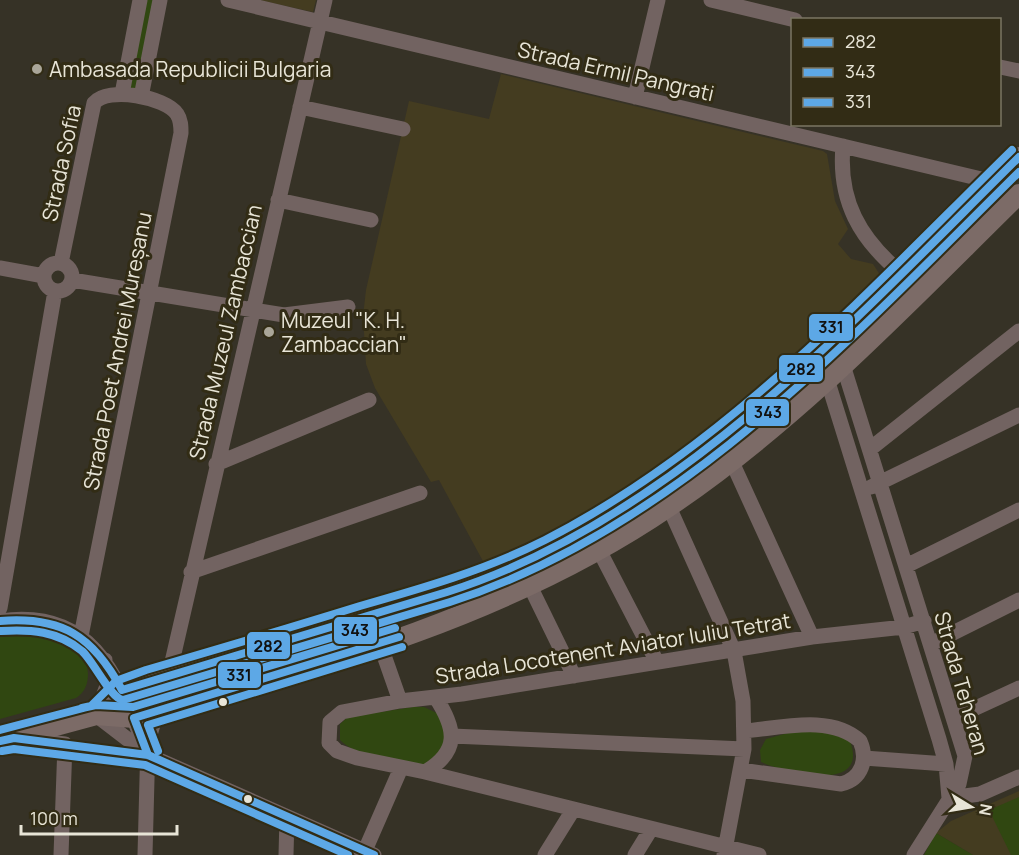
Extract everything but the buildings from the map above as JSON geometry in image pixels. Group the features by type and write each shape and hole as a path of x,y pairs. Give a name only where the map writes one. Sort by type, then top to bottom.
{"main road":[{"path":"96,715 122,690 373,615 495,575 591,526 654,488 748,417 822,351 1019,158"},
{"path":"7,739 96,715 134,718 380,644 486,607 599,550 669,507 732,462 843,365 1018,195"}],"street":[{"path":"122,94 140,0"},
{"path":"141,98 160,0"},
{"name":"Strada Ermil Pangrati","path":"228,0 994,182 1018,195"},
{"name":"Strada Muzeul Zambaccian","path":"169,675 251,311 325,0"},
{"path":"635,97 658,0"},
{"path":"711,0 791,19"},
{"path":"1001,67 1019,71"},
{"name":"Strada Poet Andrei Mureșanu","path":"81,636 181,133 181,123 171,109 122,94"},
{"name":"Strada Sofia","path":"61,263 91,108 102,96 122,94"},
{"path":"300,107 403,129"},
{"path":"843,146 841,167 856,223 875,251 901,273"},
{"path":"278,200 371,220"},
{"path":"44,276 50,266 61,263 69,267 72,280"},
{"path":"0,268 44,276"},
{"path":"44,276 48,287 55,291 64,290 72,280"},
{"path":"72,280 284,315 348,307"},
{"path":"0,608 2,583 55,291"},
{"path":"870,448 1019,332"},
{"name":"Strada Teheran","path":"822,351 843,365 954,718 965,764 959,784 949,798"},
{"name":"Strada Teheran","path":"822,351 828,379 946,764 949,798"},
{"path":"216,464 369,400"},
{"path":"863,491 1019,415"},
{"path":"732,462 812,637"},
{"path":"191,572 420,493"},
{"path":"669,507 734,651 743,701 744,749 726,851"},
{"path":"906,566 1019,510"},
{"path":"599,550 657,662"},
{"path":"530,586 574,676"},
{"path":"931,644 1019,600"},
{"path":"0,621 39,621 61,626 81,636 105,660 122,690 148,755"},
{"name":"Strada Locotenent Aviator Iuliu Tetrat","path":"401,768 346,756 337,751 328,738 330,722 342,712 400,701 436,698 812,637 904,627 924,621"},
{"path":"380,644 400,701"},
{"path":"105,660 107,686 96,715 148,755 367,853 401,768 425,772 651,829 726,851 759,855"},
{"path":"954,718 1019,688"},
{"path":"425,772 446,754 452,736 447,714 436,698"},
{"path":"145,855 149,735 157,712"},
{"path":"741,770 841,784 856,777 862,769 864,758 860,741 836,728 812,726 745,731"},
{"path":"452,736 744,749"},
{"path":"7,739 65,744 62,855"},
{"path":"864,758 946,764"},
{"path":"914,855 949,798 980,794 1019,777"},
{"path":"545,855 573,810"},
{"path":"286,855 287,817"},
{"path":"635,855 651,829"}],"shaded area":[{"path":"259,0 316,0 313,12"},
{"path":"501,74 823,151 827,154 835,201 848,229 838,244 851,259 873,264 880,275 780,373 701,437 596,509 484,563 439,480 431,482 375,388 366,364 363,316 366,290 409,101 489,119"},
{"path":"1019,791 1019,855 973,855 936,833 951,821"}],"green space":[{"path":"146,0 154,0 137,89 130,90"},
{"path":"17,634 51,637 72,646 81,653 86,662 88,674 87,684 82,693 76,698 0,719 0,637"},
{"path":"424,707 441,715 448,744 428,766 369,756 358,752 340,740 340,724 348,717"},
{"path":"799,730 825,730 850,741 853,758 848,768 837,774 822,776 788,771 761,762 760,750 766,739"},
{"path":"1019,797 1019,855 1011,855 989,810"},
{"path":"936,833 973,855 924,855"}],"transit line":[{"name":"331","path":"0,730 91,706 116,681 146,670 454,578 545,540 611,502 674,460 735,413 849,311 1012,150"},
{"name":"282","path":"0,621 41,622 73,633 99,656 122,690 447,592 530,559 609,517 684,466 756,409 892,284 1019,157"},
{"name":"343","path":"1,631 23,630 43,633 73,644 87,656 113,693 123,700 450,602 533,569 612,527 687,477 758,421 893,298 1019,172"},
{"name":"331","path":"82,708 96,705 133,707 395,628"},
{"name":"282","path":"148,755 134,718 399,637"},
{"name":"343","path":"158,751 148,725 402,647"},
{"name":"282","path":"0,741 14,738 148,755 374,855"},
{"name":"343","path":"2,751 14,749 145,765 348,855"}],"place":[{"name":"Ambasada Republicii Bulgaria","path":"37,69"},
{"name":"Muzeul \"K. H. Zambaccian\"","path":"269,332"}]}
